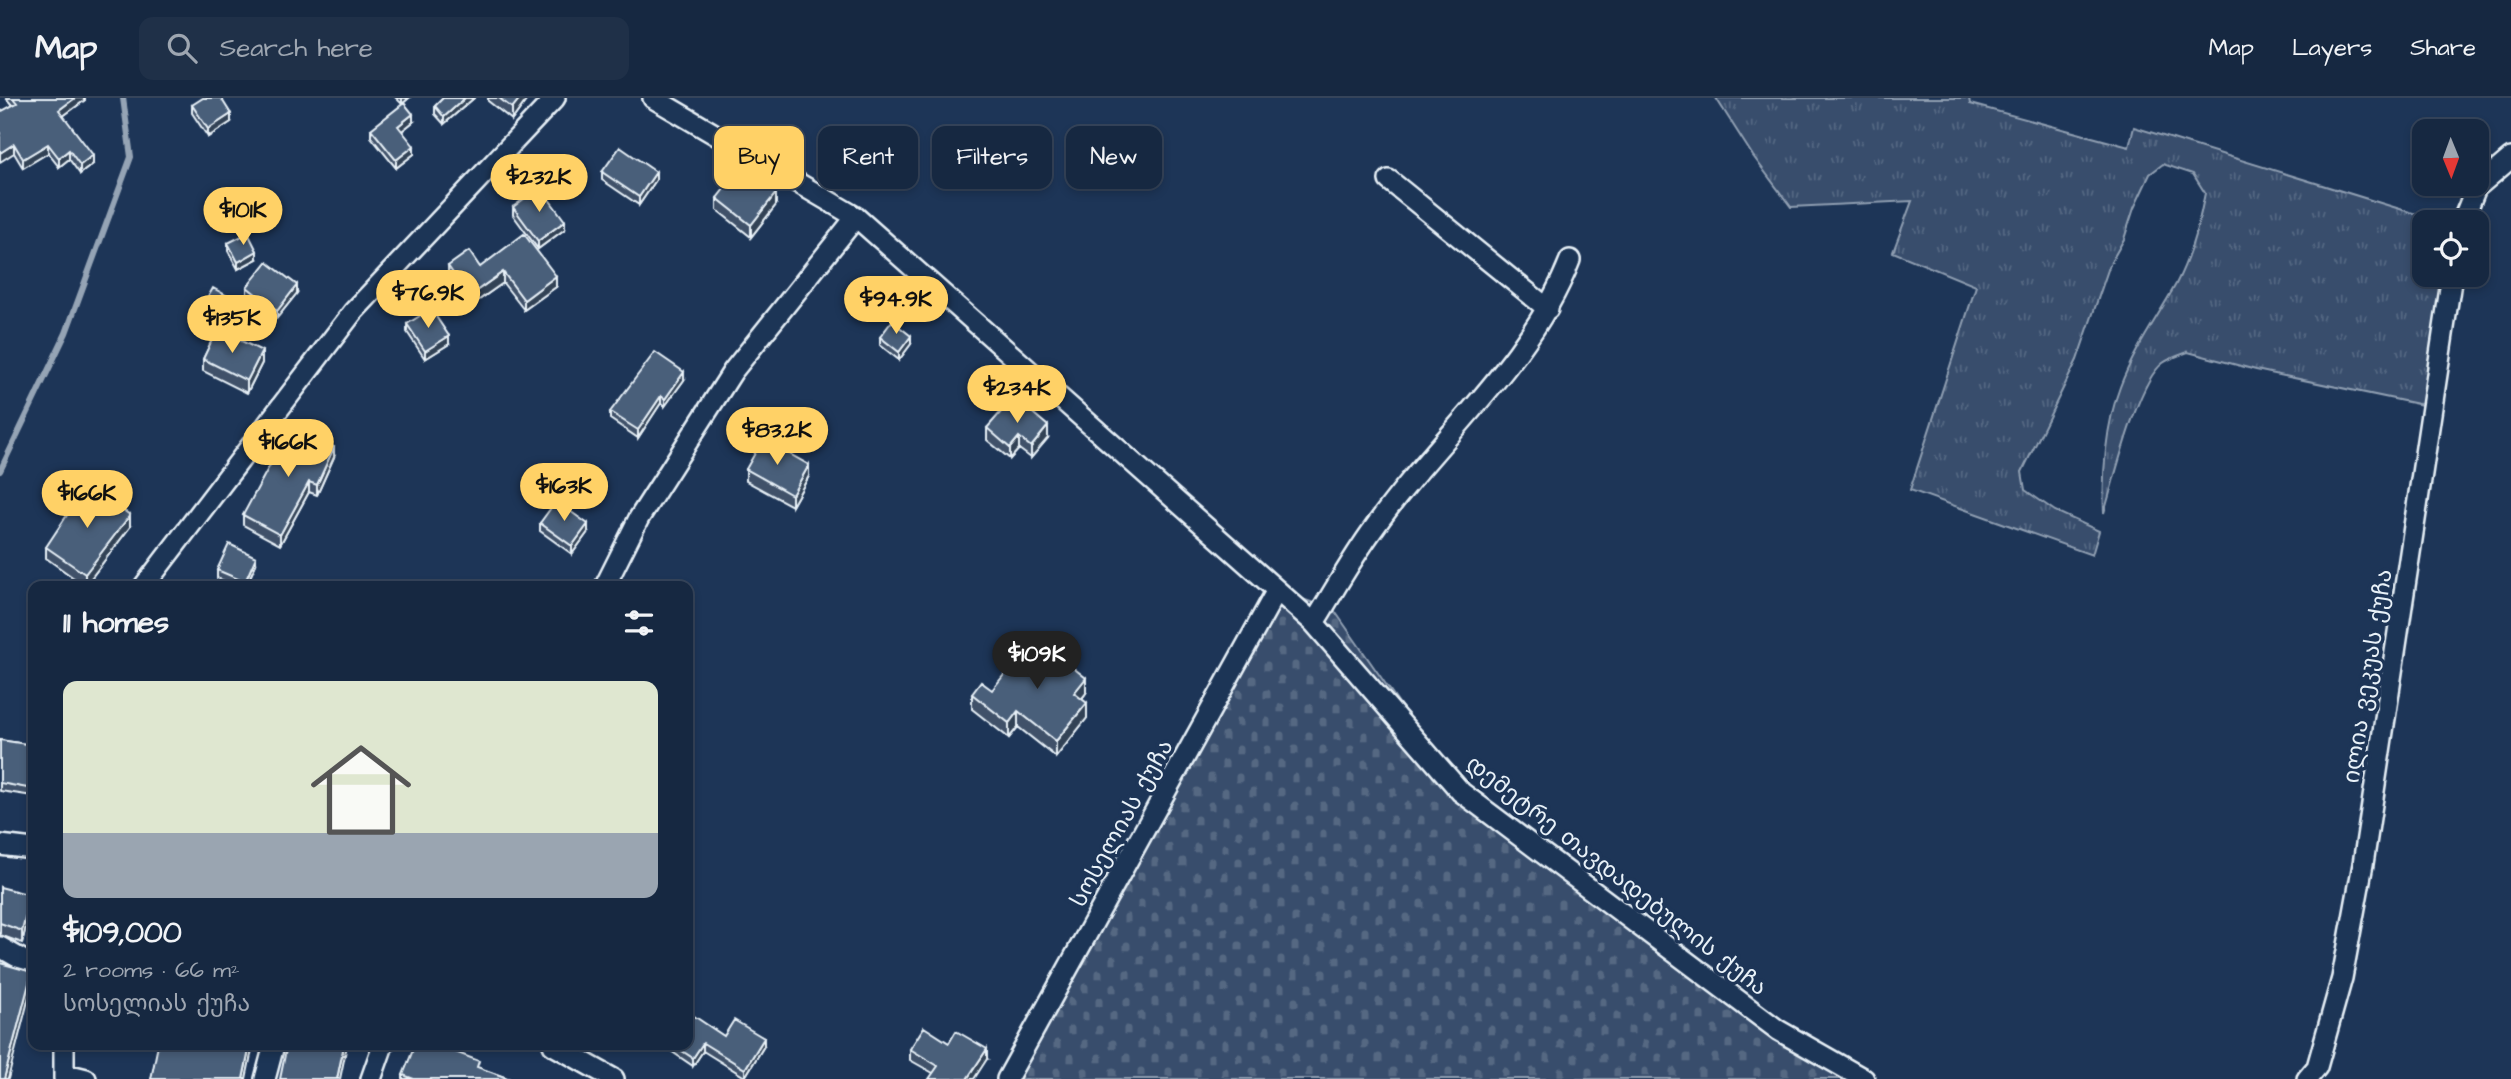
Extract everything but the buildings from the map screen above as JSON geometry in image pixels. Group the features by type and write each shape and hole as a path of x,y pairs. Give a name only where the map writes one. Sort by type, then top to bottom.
{"street":[{"path":"148,581 353,312 555,98"},
{"name":"დემეტრე თავდადებულის ქუჩა","path":"653,98 856,217 1314,623 1461,792 1778,1030 1864,1079"},
{"path":"2467,210 2476,188 2511,158"},
{"path":"1388,180 1548,309"},
{"path":"608,581 639,518 733,371 856,217"},
{"path":"1314,623 1374,527 1519,350 1548,309 1570,260"},
{"name":"ილია ვეკუას ქუჩა","path":"2307,1079 2317,1067 2342,978 2357,897 2450,287"},
{"name":"სოსელიას ქუჩა","path":"1007,1079 1277,590"},
{"path":"0,845 28,848"},
{"path":"0,947 28,963"},
{"path":"66,1050 65,1077 86,1079"},
{"path":"265,1079 273,1050"},
{"path":"371,1079 381,1050"},
{"path":"562,1050 614,1079"}],"green space":[{"path":"1716,98 1969,98 1970,104 2129,147 2134,127 2412,213 2412,287 2450,287 2432,407 2256,370 2188,352 2163,363 2144,390 2104,513 2106,449 2115,401 2132,360 2186,262 2205,193 2193,174 2163,164 2150,174 2134,208 2124,239 2110,264 2077,360 2022,472 2025,490 2055,511 2099,531 2092,555 1910,490 1976,286 1893,252 1912,201 1791,207 1753,156"},
{"path":"1277,590 1334,610 1461,792 1778,1030 1864,1079 1007,1079"}],"waterway":[{"path":"0,471 66,333 131,157 123,98"}]}
